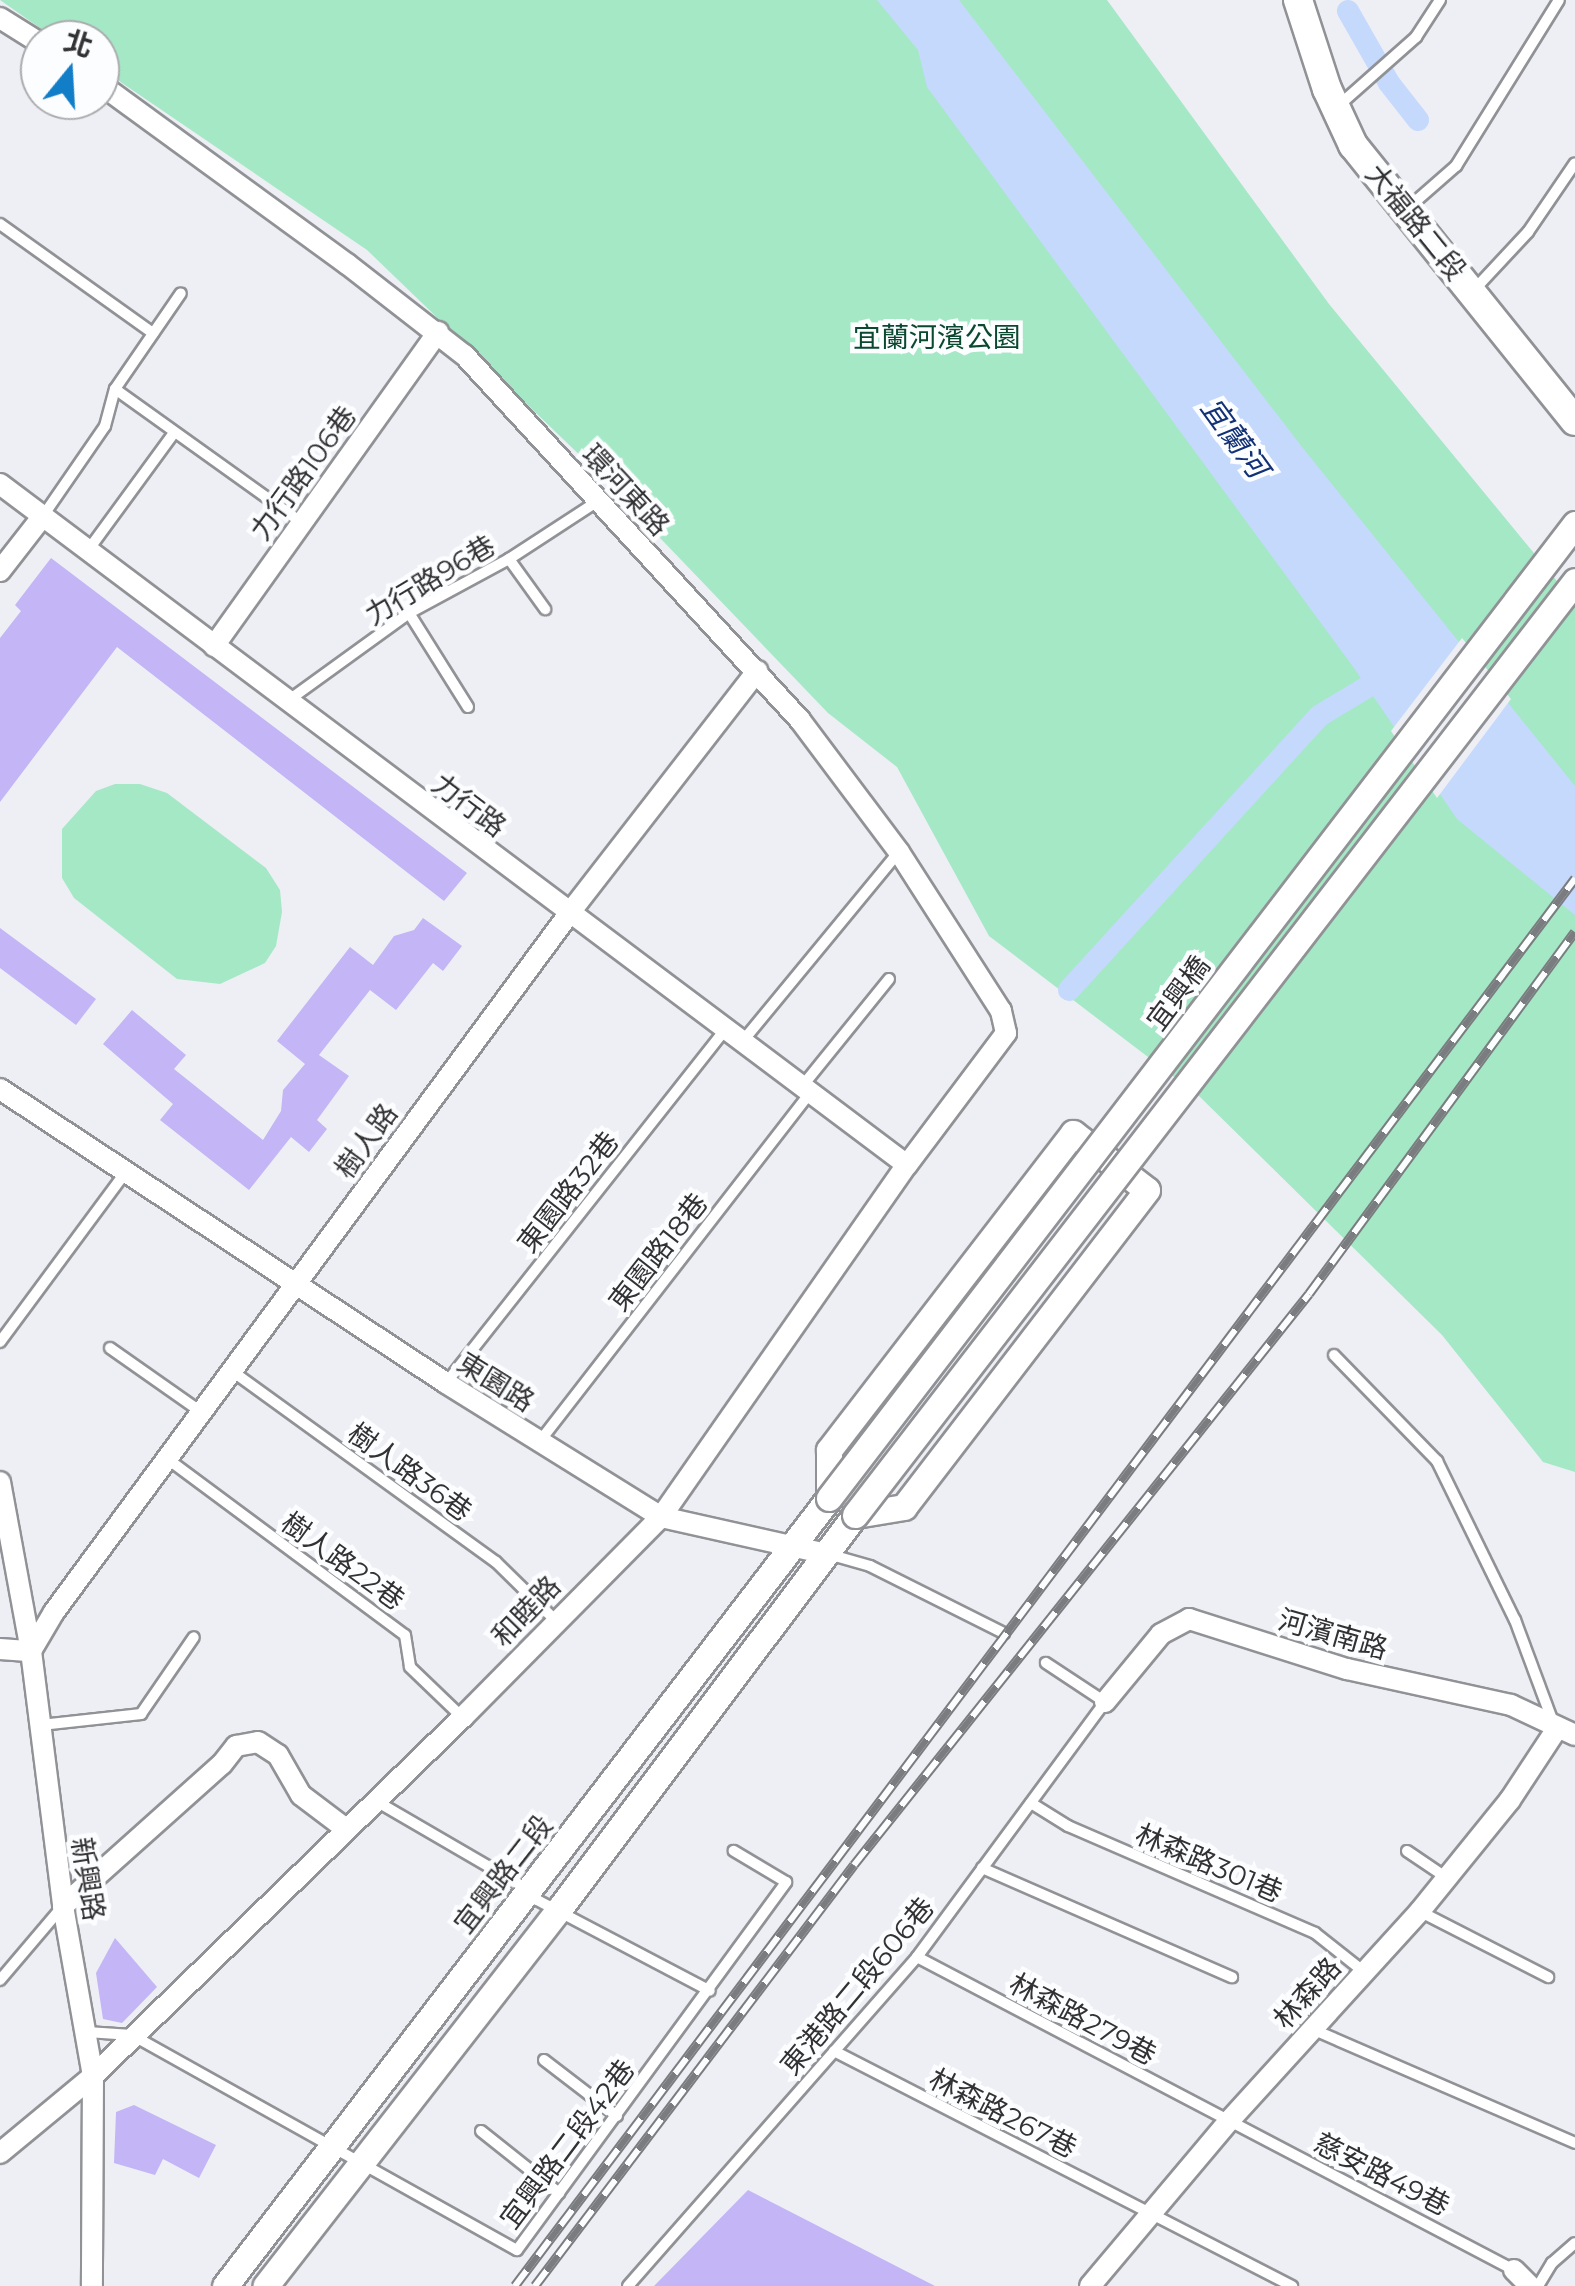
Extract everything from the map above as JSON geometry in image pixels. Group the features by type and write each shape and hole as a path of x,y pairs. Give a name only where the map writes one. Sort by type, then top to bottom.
{"main road":[{"name":"大福路二段","path":"1298,0 1353,145 1575,421"}],"street":[{"name":"環河東路","path":"120,99 438,332 598,500 800,720 899,852 1001,1011 1006,1032"},
{"name":"力行路106巷","path":"214,646 438,332"},
{"name":"力行路","path":"0,484 568,915 808,1087 907,1165"},
{"path":"0,571 42,517"},
{"name":"宜興橋","path":"829,1498 1575,524"},
{"path":"855,1515 1575,581"},
{"name":"樹人路","path":"30,1651 54,1612 169,1460 294,1284 568,915 757,670"},
{"name":"和睦路","path":"0,2154 93,2076 463,1717 554,1620 661,1517 907,1165 1006,1032"},
{"name":"東園路","path":"0,1089 446,1384 661,1517 827,1554"},
{"path":"829,1498 829,1450 1073,1133 1147,1190 904,1507 855,1515"},
{"path":"1044,1169 1119,1226"},
{"name":"新興路","path":"0,1482 30,1651 63,1906 93,2076 92,2286"},
{"name":"宜興路二段","path":"265,2286 359,2164 542,1899 829,1498"},
{"name":"宜興路二段","path":"225,2286 328,2148 542,1899 855,1515"},
{"name":"河濱南路","path":"1105,1702 1160,1634 1188,1620 1347,1669 1510,1704 1566,1732"},
{"path":"0,1649 30,1651"},
{"name":"林森路","path":"1090,2286 1229,2120 1420,1911 1566,1732"},
{"path":"63,1906 222,1764 236,1746 258,1742 278,1754 301,1794 346,1829"},
{"path":"1514,2270 1534,2286"}],"lane":[{"path":"1336,108 1416,38 1440,0"},
{"path":"1404,212 1456,166 1559,0"},
{"path":"1473,291 1528,232 1575,163"},
{"path":"0,224 153,333"},
{"path":"42,517 104,426 115,390 180,293"},
{"path":"115,390 301,522"},
{"path":"88,551 174,433"},
{"name":"力行路96巷","path":"287,702 409,614 509,559 598,500"},
{"path":"509,559 545,609"},
{"path":"409,614 468,707"},
{"name":"東園路32巷","path":"446,1384 734,1035 899,852"},
{"name":"東園路18巷","path":"540,1442 890,978"},
{"path":"0,1342 126,1172"},
{"path":"110,1348 202,1413"},
{"path":"1334,1355 1438,1461 1566,1732"},
{"name":"樹人路36巷","path":"231,1370 496,1562 554,1620"},
{"name":"樹人路22巷","path":"169,1460 404,1635 410,1667 463,1717"},
{"name":"東園路","path":"827,1554 870,1566 1004,1632"},
{"path":"38,1725 140,1714 194,1636"},
{"path":"1046,1663 1105,1702"},
{"name":"東港路二段606巷","path":"628,2286 917,1957 1105,1702"},
{"path":"376,1800 542,1899 710,1991"},
{"name":"林森路301巷","path":"1031,1802 1068,1826 1315,1933 1363,1972"},
{"name":"宜興路二段42巷","path":"132,2035 328,2148 517,2250 786,1882 734,1851"},
{"path":"1407,1851 1447,1878"},
{"path":"982,1868 1232,1976"},
{"path":"0,1980 63,1906"},
{"path":"1420,1911 1548,1977"},
{"name":"林森路279巷","path":"917,1957 1229,2120"},
{"path":"1311,2029 1575,2144"},
{"path":"86,2032 132,2035"},
{"name":"林森路267巷","path":"834,2051 1292,2286"},
{"path":"544,2060 617,2116"},
{"name":"慈安路49巷","path":"1229,2120 1514,2270"},
{"path":"481,2131 559,2193"},
{"path":"1534,2286 1575,2242"}],"green space":[{"name":"宜蘭河濱公園","path":"0,0 1107,0 1329,304 1575,603 1575,1472 1543,1462 1442,1335 1198,1095 989,936 897,767 828,713 590,465 367,250 120,82 120,20 28,20"},
{"path":"115,784 140,784 167,793 266,868 280,890 282,912 276,946 265,963 220,984 177,979 74,898 62,878 62,829 96,791"}],"water":[{"name":"宜蘭河","path":"877,0 959,0 1302,447 1575,786 1575,915 1457,819 1354,668 927,87 918,50"}],"pier":[{"path":"1462,638 1511,699 1437,798 1391,731"}],"building":[{"path":"51,558 467,873 444,901 117,647 0,802 0,638 21,611 15,605"},
{"path":"423,918 462,946 443,971 433,963 396,1010 370,990 319,1055 349,1076 317,1120 327,1129 309,1152 291,1137 249,1190 160,1120 173,1104 103,1044 132,1010 186,1055 174,1069 263,1140 281,1111 283,1090 305,1064 277,1041 350,947 373,965 394,936 414,930"},
{"path":"0,928 96,999 76,1025 0,968"},
{"path":"115,1938 157,1987 122,2023 103,2019 96,1973"},
{"path":"134,2105 216,2145 199,2178 163,2159 155,2175 114,2163 116,2112"},
{"path":"748,2190 935,2286 654,2286"}],"waterway":[{"path":"1348,11 1389,83 1418,120"},
{"path":"1069,990 1319,716 1392,672"}],"railway":[{"path":"515,2286 1575,879"},
{"path":"535,2286 854,1865 1309,1294 1575,932"}]}
